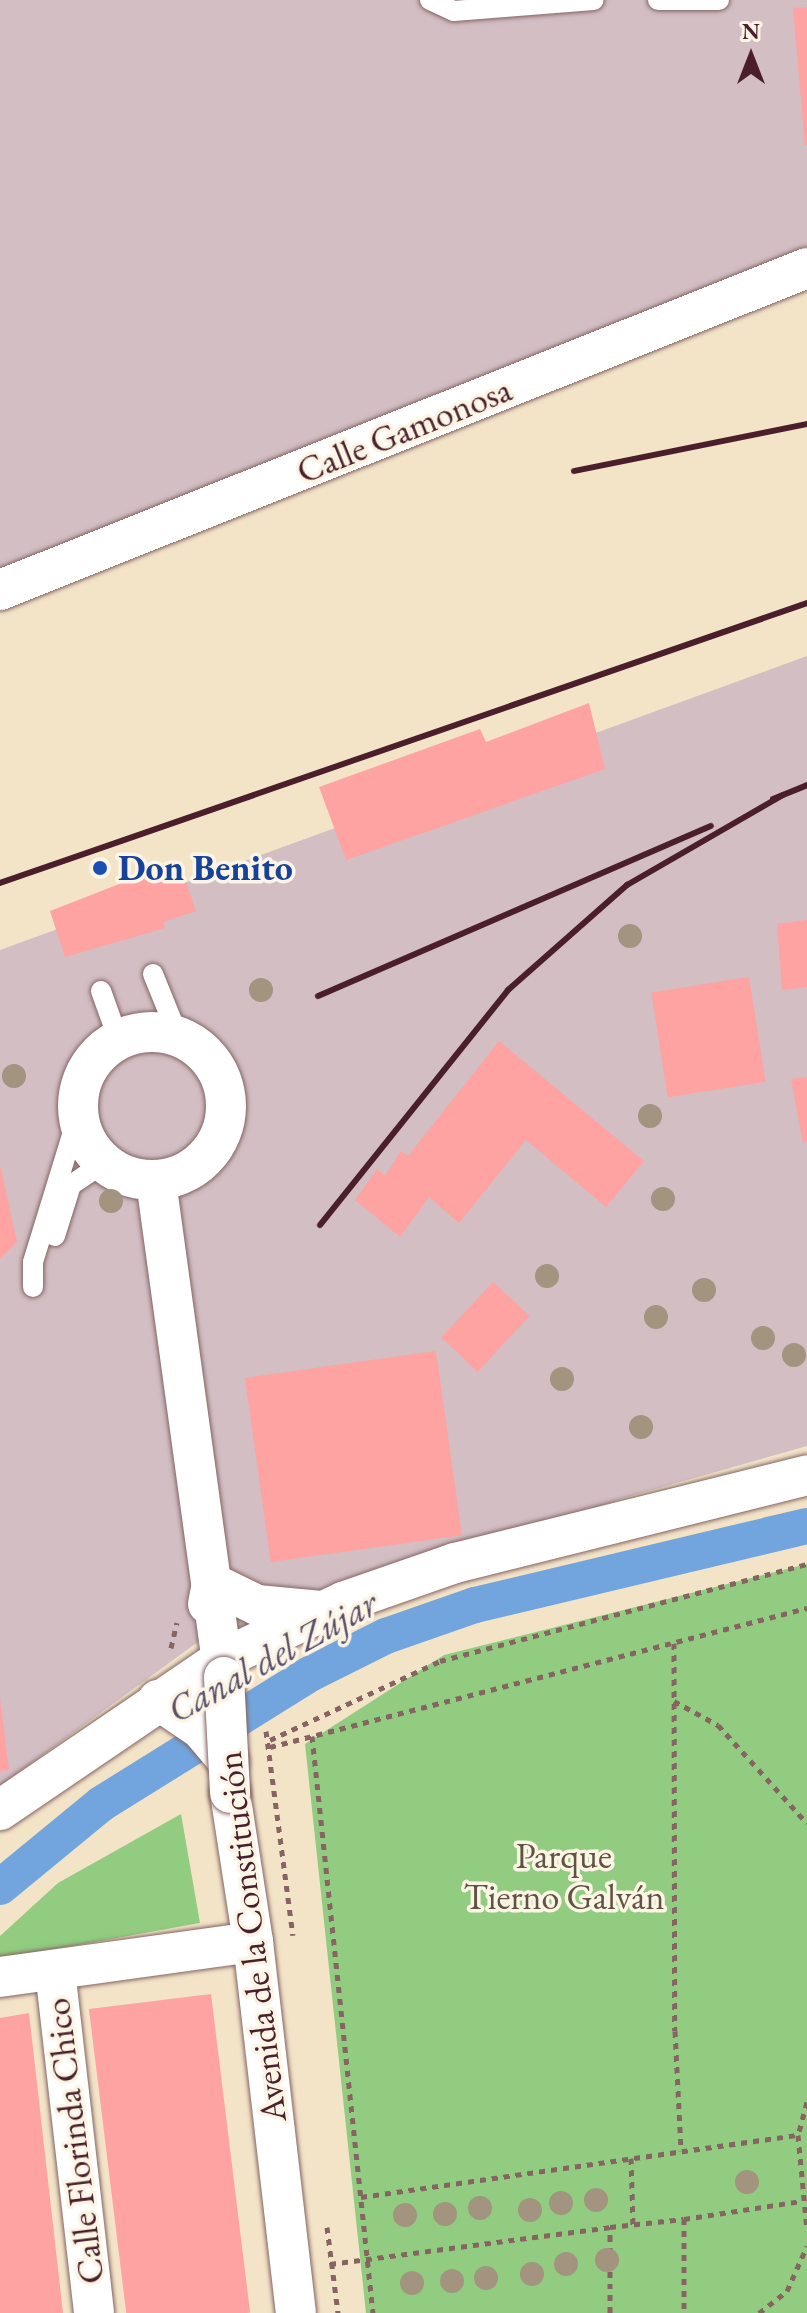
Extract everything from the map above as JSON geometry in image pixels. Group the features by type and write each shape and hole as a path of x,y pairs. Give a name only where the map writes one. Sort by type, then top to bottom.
{"street":[{"name":"Calle Gamonosa","path":"0,590 807,268"},
{"path":"162,1033 179,1038 210,1058 223,1082 227,1110 220,1136 205,1159 182,1174 156,1181 128,1177 104,1163 87,1142 78,1116 79,1089 90,1064 119,1041 162,1033"},
{"name":"Avenida de la Constitución","path":"156,1181 212,1583 199,1684 228,1770 253,1942 296,2313"},
{"path":"0,1810 199,1684 325,1611 455,1563 807,1475"},
{"path":"212,1583 257,1605 325,1611"},
{"path":"199,1684 228,1770"},
{"path":"0,1977 253,1942"},
{"name":"Calle Florinda Chico","path":"55,1970 94,2313"}],"lane":[{"path":"430,0 454,11 594,0"},
{"path":"658,0 719,0"},
{"path":"153,974 179,1038"},
{"path":"101,991 119,1041"},
{"path":"78,1116 33,1262 33,1287 47,1263 71,1185 104,1163"}],"path":[{"path":"270,1740 440,1661 807,1564"},
{"path":"228,1770 312,1736 807,1608"},
{"path":"674,1643 675,2031 681,2151"},
{"path":"674,1701 718,1725 807,1823"},
{"path":"312,1736 373,2313"},
{"path":"807,2102 798,2135 807,2231"},
{"path":"361,2197 798,2135"},
{"path":"631,2158 633,2225"},
{"path":"291,2269 802,2201"},
{"path":"684,2219 684,2313"},
{"path":"610,2227 610,2313"},
{"path":"759,2313 787,2291 807,2246"}],"shaded area":[{"path":"0,0 807,0 807,268 0,590"},
{"path":"807,656 807,1446 624,1498 195,1644 0,1786 0,950"}],"green space":[{"name":"Parque Tierno Galván","path":"807,1564 807,2313 366,2313 305,1744 444,1655"},
{"path":"181,1814 200,1923 0,1959 0,1936 58,1883"}],"building":[{"path":"807,7 807,145 805,145 793,8"},
{"path":"589,703 605,769 346,860 319,787 480,729 486,742"},
{"name":"Don Benito","path":"181,867 196,911 163,922 165,928 65,957 50,911 145,874 146,879"},
{"path":"807,920 807,987 782,990 777,924"},
{"path":"749,977 766,1082 668,1097 651,992"},
{"path":"499,1041 644,1161 606,1207 526,1140 459,1223 429,1197 400,1237 355,1200 377,1169 385,1176 401,1151 408,1156"},
{"path":"807,1077 807,1142 803,1143 791,1079"},
{"path":"0,1165 17,1242 0,1259"},
{"path":"493,1282 530,1316 478,1372 441,1338"},
{"path":"436,1351 462,1535 271,1562 245,1378"},
{"path":"0,1698 9,1770 0,1771"},
{"path":"211,1994 250,2313 126,2313 89,2009"},
{"path":"29,2013 63,2313 0,2313 0,2018"}],"waterway":[{"name":"Canal del Zújar","path":"0,1887 101,1804 310,1674 386,1636 475,1605 807,1526"}],"railway":[{"path":"574,471 807,424"},
{"path":"0,883 807,603"},
{"path":"773,799 807,785"},
{"path":"320,1225 508,990 627,885 783,795"},
{"path":"318,996 711,826"}],"place":[{"name":"Don Benito","path":"100,868"}]}
